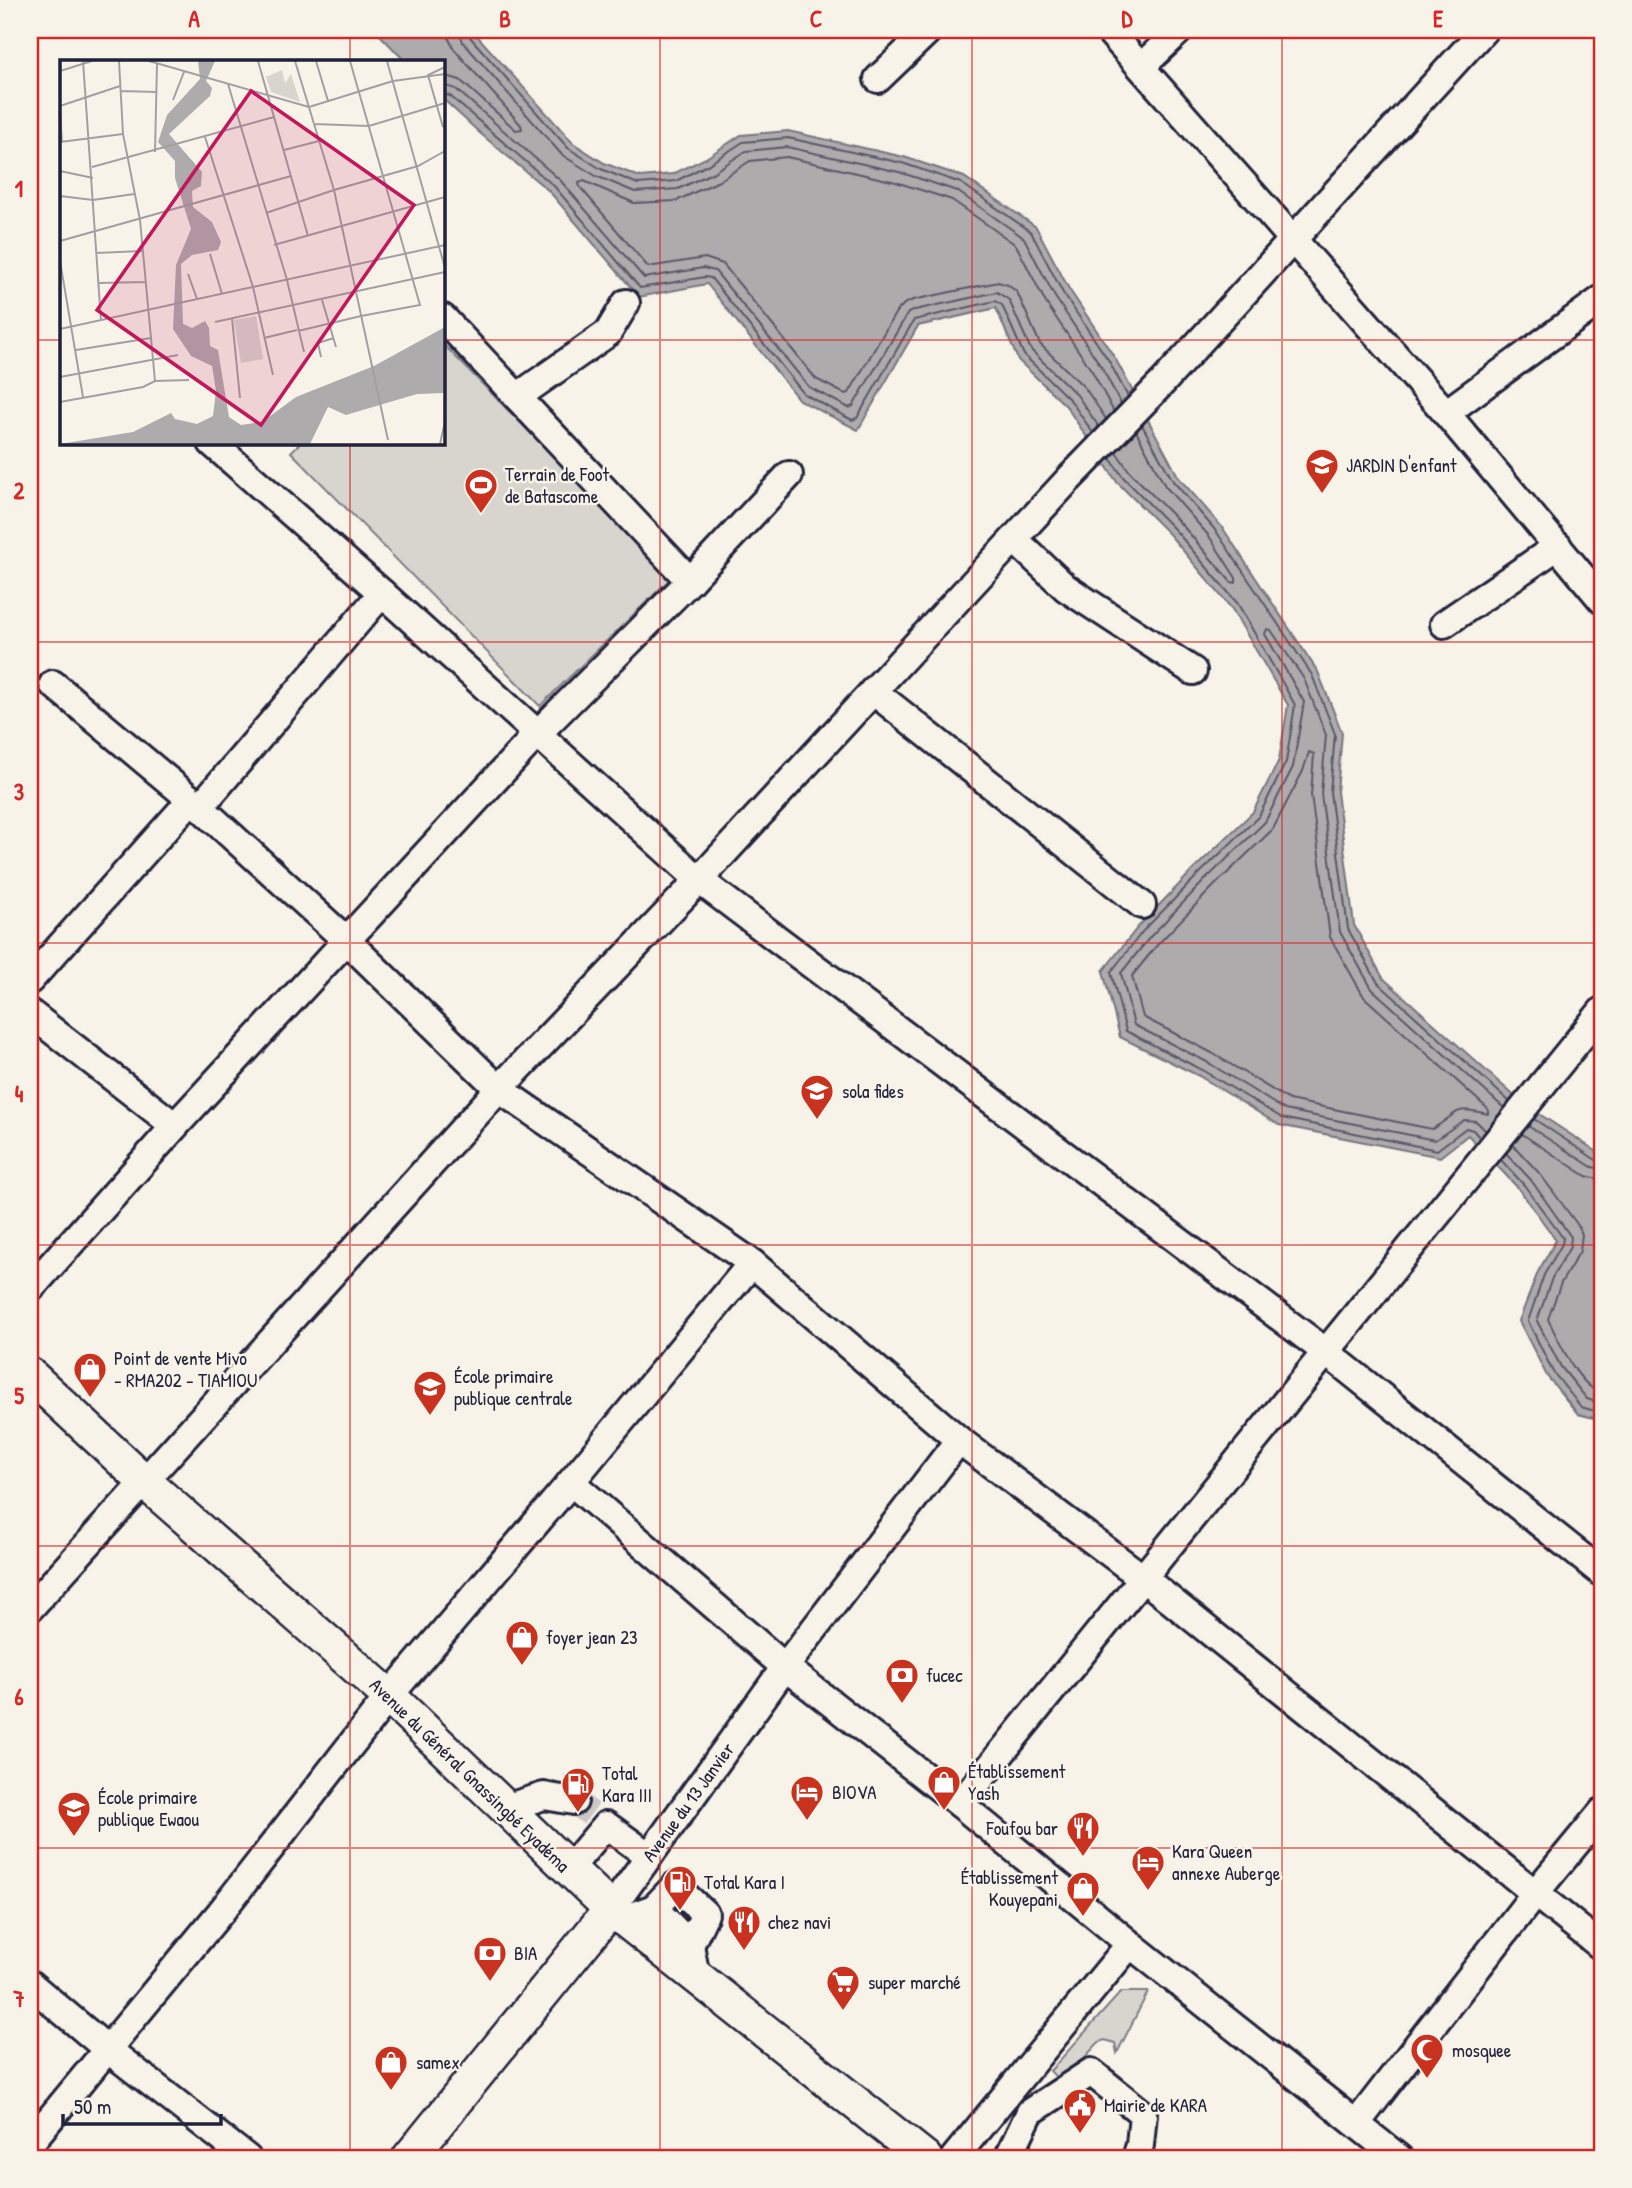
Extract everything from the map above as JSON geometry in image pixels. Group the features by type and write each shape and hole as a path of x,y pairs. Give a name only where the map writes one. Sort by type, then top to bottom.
{"main road":[{"name":"Avenue du Général Gnassingbé Eyadéma","path":"30,1375 145,1482 389,1696 569,1869 629,1912 696,1977 925,2158"},
{"name":"Avenue du 13 Janvier","path":"410,2158 629,1912"}],"street":[{"path":"878,79 929,30"},
{"path":"1108,30 1446,413 1602,600"},
{"path":"1141,67 1180,30"},
{"path":"30,1608 499,1089 699,880 1068,480 1163,382 1483,30"},
{"path":"1446,413 1602,299"},
{"path":"517,397 608,332 626,303"},
{"path":"444,319 690,581"},
{"path":"213,444 699,880 1326,1352 1602,1573"},
{"path":"30,1289 175,1126 538,733 690,581 789,475"},
{"path":"1014,539 1066,588 1193,671"},
{"path":"1444,624 1558,546"},
{"path":"30,979 195,804 382,593"},
{"path":"53,684 195,804 346,940 499,1089 752,1264 959,1440 1143,1578 1602,1947"},
{"path":"873,691 1142,905"},
{"path":"960,1804 1602,1011"},
{"path":"30,1013 175,1126"},
{"path":"30,2143 220,1913 389,1696 752,1264"},
{"name":"Avenue du 13 Janvier","path":"629,1912 649,1856 785,1667 959,1440"},
{"path":"571,1482 785,1667 960,1804 1130,1944 1399,2158"},
{"path":"505,1808 544,1796 591,1813 649,1856"},
{"path":"1357,2123 1536,1892 1602,1812"},
{"path":"569,1869 591,1813"},
{"path":"629,1912 675,1886 705,1914 690,1945 696,1977"},
{"path":"954,2158 1130,1944"},
{"path":"30,1983 106,2048 247,2158"},
{"path":"1008,2158 1030,2112 1091,2072 1143,2114 1136,2158"},
{"path":"1010,2089 1030,2112"}],"shaded area":[{"name":"Terrain de Foot de Batascome","path":"444,345 672,577 540,706 291,452 299,444 444,444"},
{"path":"1121,1992 1148,1992 1117,2053 1115,2043 1105,2040 1099,2042 1057,2087 1053,2082 1057,2078 1050,2071"}],"water":[{"path":"375,30 472,30 573,143 604,163 640,177 673,174 706,158 741,135 788,131 904,157 964,177 1036,227 1069,289 1115,358 1179,478 1222,527 1318,672 1342,733 1337,792 1354,925 1383,978 1521,1102 1602,1155 1602,1420 1578,1414 1547,1376 1519,1321 1538,1272 1556,1240 1519,1189 1468,1135 1440,1157 1279,1125 1199,1076 1120,1037 1103,971 1138,927 1253,812 1279,760 1288,705 1232,609 1170,535 1117,482 1066,406 1018,360 996,308 918,326 858,430 799,400 707,284 639,297 549,191 444,100 444,60 404,60"}],"tunnel":[{"path":"574,1801 591,1814"}],"place":[{"name":"JARDIN D'enfant","path":"1322,495"},
{"name":"Terrain de Foot de Batascome","path":"481,515"},
{"name":"sola fides","path":"817,1121"},
{"name":"Point de vente Mivo - RMA202 - TIAMIOU","path":"90,1399"},
{"name":"École primaire publique centrale","path":"430,1417"},
{"name":"foyer jean 23","path":"522,1667"},
{"name":"fucec","path":"902,1705"},
{"name":"Établissement Yash","path":"944,1812"},
{"name":"Total Kara III","path":"578,1814"},
{"name":"BIOVA","path":"807,1822"},
{"name":"École primaire publique Ewaou","path":"74,1838"},
{"name":"Foufou bar","path":"1083,1858"},
{"name":"Kara Queen annexe Auberge","path":"1148,1892"},
{"name":"Total Kara I","path":"680,1912"},
{"name":"Établissement Kouyepani","path":"1083,1918"},
{"name":"chez navi","path":"744,1952"},
{"name":"BIA","path":"490,1983"},
{"name":"super marché","path":"843,2012"},
{"name":"mosquee","path":"1427,2080"},
{"name":"samex","path":"391,2092"},
{"name":"Mairie de KARA","path":"1080,2135"}]}
